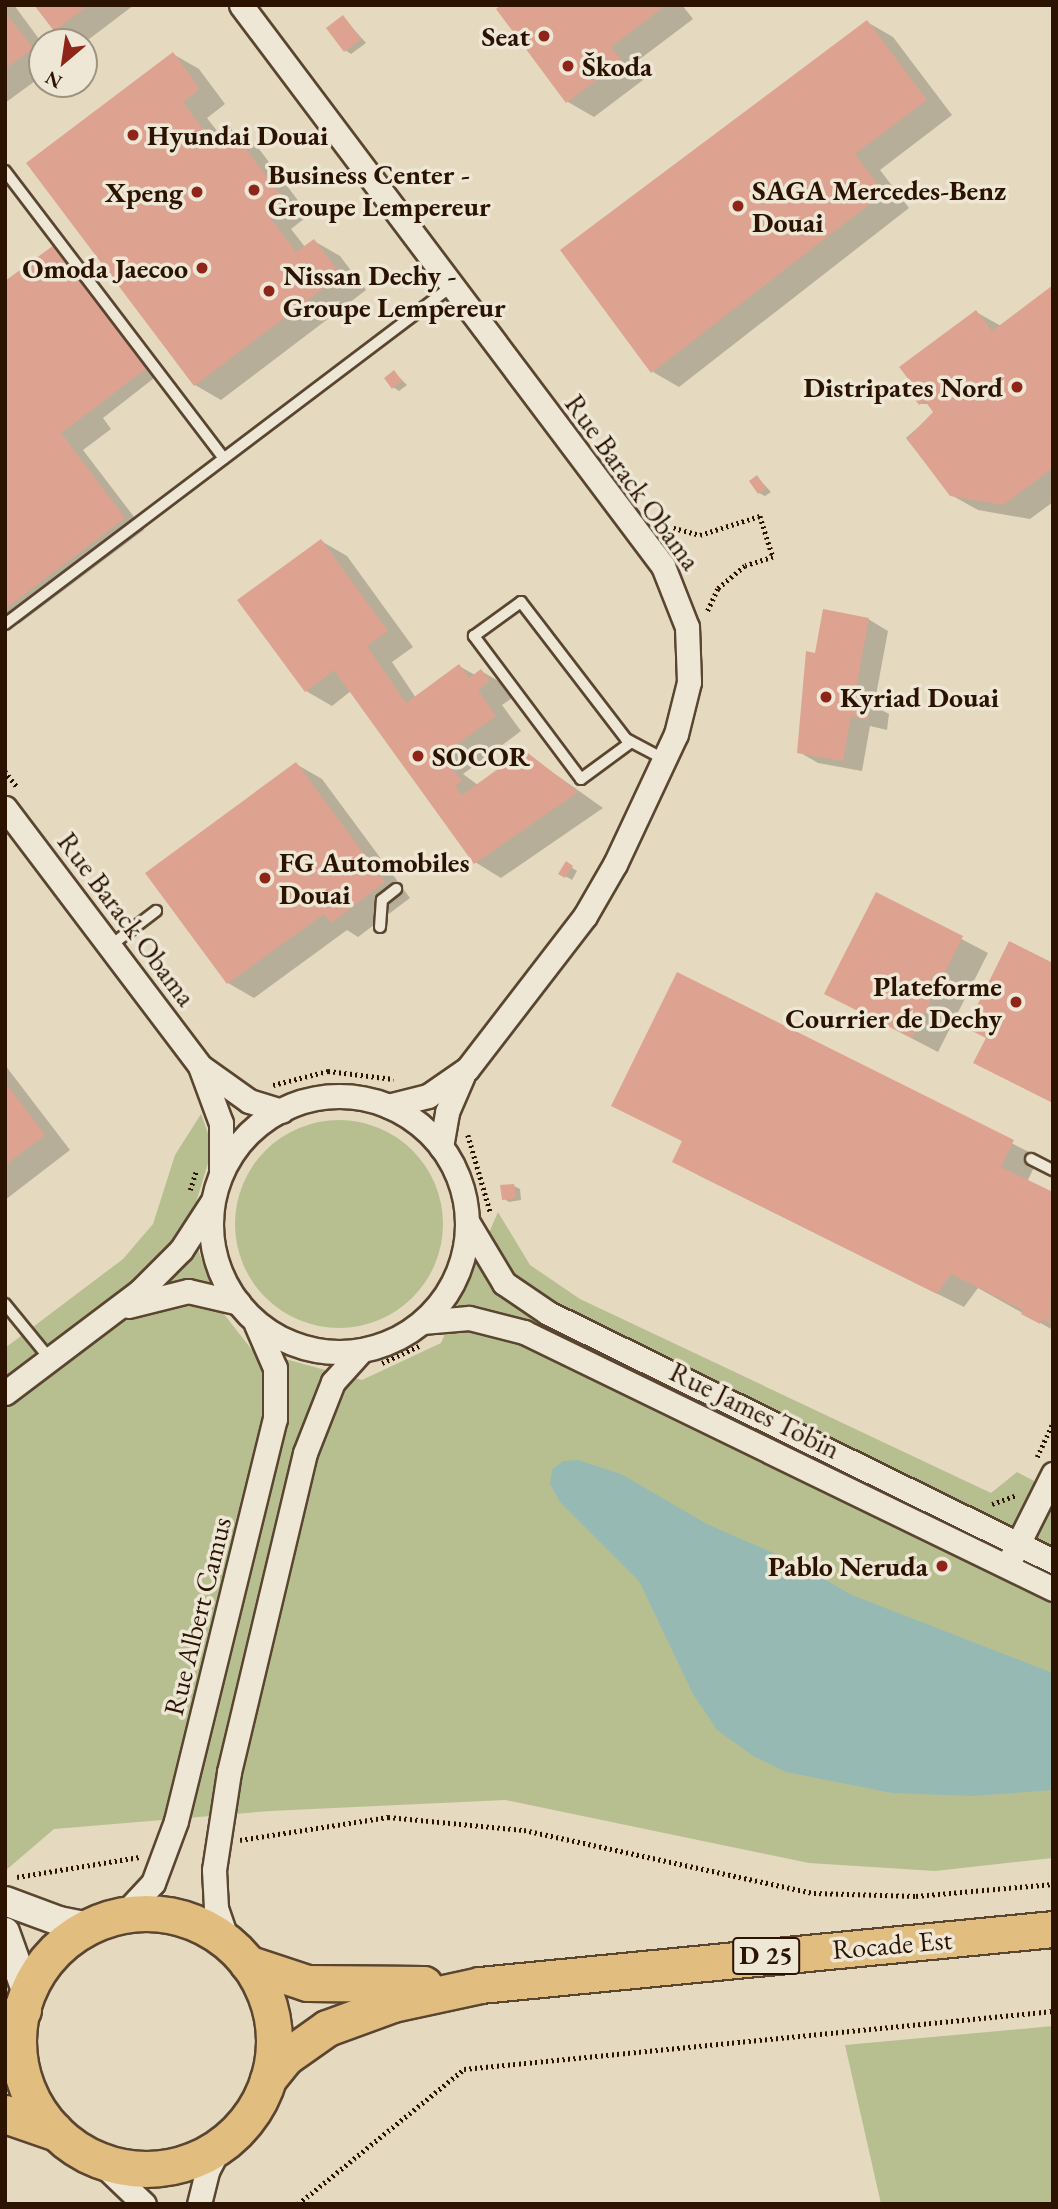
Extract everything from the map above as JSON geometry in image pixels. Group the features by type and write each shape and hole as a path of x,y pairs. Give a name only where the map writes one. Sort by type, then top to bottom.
{"highway":[{"path":"5,2114 54,2131"}],"main road":[{"name":"Rocade Est","path":"18,2010 52,1954 89,1927 121,1916 178,1917 237,1953 307,1983 480,1985 1053,1929"},
{"path":"18,2010 22,2075 35,2105 54,2131 97,2160 131,2168 166,2168 221,2145 250,2116 268,2080 274,2039 271,2011 237,1953"},
{"name":"Rocade Est","path":"268,2080 286,2057 327,2028 393,2004 480,1985"}],"street":[{"name":"Rue Barack Obama","path":"241,5 663,566 678,596 687,627 689,682 682,716 664,759 585,916 467,1069 447,1112 441,1147"},
{"name":"Rue Barack Obama","path":"13,800 110,946 200,1066 221,1123 218,1187"},
{"name":"Rue Barack Obama","path":"200,1066 249,1101 281,1111"},
{"name":"Rue Barack Obama","path":"388,1106 428,1096 467,1069"},
{"path":"5,1393 115,1311 181,1250 248,1135 281,1111 339,1096 388,1106 413,1120 441,1147 460,1182 467,1220 464,1251 454,1281 425,1331 398,1338 333,1382 305,1453 216,1842 214,1893 237,1953"},
{"name":"Rue Albert Camus","path":"121,1916 145,1895 167,1848 185,1791 275,1419 275,1368 246,1311 223,1277 214,1248 218,1187"},
{"name":"Rue James Tobin","path":"467,1220 497,1275 531,1303 1053,1561"},
{"path":"115,1311 188,1291 246,1311 304,1347 367,1358"},
{"name":"Rue James Tobin","path":"425,1331 469,1318 524,1332 1053,1589"},
{"path":"1007,1567 1053,1474"},
{"path":"5,1901 59,1921 89,1927"},
{"path":"5,1932 18,2010"},
{"path":"199,2204 208,2169 221,2145"},
{"path":"97,2160 144,2204"}],"lane":[{"path":"5,171 223,458"},
{"path":"5,624 452,286"},
{"path":"630,743 581,779 474,636 521,602 630,743 664,759"},
{"path":"380,927 382,900 396,889"},
{"path":"110,946 156,911"},
{"path":"1031,1159 1053,1170"},
{"path":"5,1304 50,1359"}],"path":[{"path":"654,523 700,535 760,516 773,557 745,566 718,589 705,616"},
{"path":"5,771 13,800"},
{"path":"267,1087 328,1071 403,1079"},
{"path":"465,1125 493,1226"},
{"path":"187,1198 200,1160"},
{"path":"367,1358 425,1331"},
{"path":"216,1842 388,1817 524,1830 814,1892 916,1896 1053,1884"},
{"path":"5,1878 135,1859 167,1848"},
{"path":"298,2204 449,2077 470,2067 1053,2011"}],"green space":[{"path":"201,1114 213,1147 189,1225 220,1309 252,1350 362,1380 441,1343 498,1212 530,1265 580,1299 991,1493 1017,1472 1053,1491 1053,1858 935,1871 809,1863 505,1800 270,1811 54,1829 5,1871 5,1348 123,1259 153,1224 175,1155"},
{"path":"339,1120 379,1128 413,1150 435,1184 443,1224 435,1264 413,1298 379,1320 339,1328 299,1320 265,1298 243,1264 235,1224 243,1184 265,1150 299,1128"},
{"path":"1053,2026 1053,2204 881,2204 845,2045"}],"water":[{"path":"578,1460 621,1474 707,1524 796,1563 852,1595 1053,1673 1053,1790 973,1796 892,1793 786,1772 753,1756 717,1730 693,1694 639,1581 560,1502 550,1484 552,1470 563,1461"}],"building":[{"path":"34,5 89,5 58,28 52,28"},
{"path":"501,5 666,5 611,47 622,61 566,103 496,9"},
{"path":"5,12 28,42 28,52 5,69"},
{"path":"343,15 361,39 344,52 326,28"},
{"path":"867,20 927,100 855,154 884,193 651,373 560,250"},
{"path":"173,52 200,89 183,102 212,141 230,127 284,200 267,213 296,252 314,239 341,275 194,386 26,163"},
{"path":"54,245 147,368 61,433 125,518 5,609 5,281"},
{"path":"1053,285 1053,468 1003,505 950,496 907,439 933,412 925,401 919,405 910,393 916,389 899,367 976,310 992,331"},
{"path":"394,370 402,381 392,389 384,378"},
{"path":"757,475 766,488 758,494 749,481"},
{"name":"SOCOR","path":"321,539 388,631 367,646 406,703 459,664 469,678 481,669 490,681 478,690 496,716 436,760 442,769 449,764 462,781 455,786 462,795 524,750 578,792 474,864 334,670 305,692 237,600"},
{"path":"823,609 869,618 854,699 870,701 867,720 851,716 843,761 797,753 806,651 815,653"},
{"name":"FG Automobiles Douai","path":"296,762 385,882 331,923 324,914 227,984 145,873"},
{"path":"566,861 573,866 565,878 558,874"},
{"path":"876,892 963,936 912,1038 824,994"},
{"name":"Plateforme Courrier de Dechy","path":"1009,941 1053,963 1053,1103 973,1063 986,1038 966,1028"},
{"path":"677,972 1014,1140 1001,1167 1053,1192 1050,1328 1049,1323 1042,1319 1040,1324 1021,1314 1023,1310 951,1274 937,1294 672,1162 682,1141 611,1106"},
{"path":"5,1082 45,1135 5,1165"},
{"path":"514,1184 516,1198 502,1200 500,1185"}],"place":[{"name":"Seat","path":"544,36"},
{"name":"Škoda","path":"568,66"},
{"name":"Hyundai Douai","path":"133,135"},
{"name":"Business Center - Groupe Lempereur","path":"254,190"},
{"name":"Xpeng","path":"197,192"},
{"name":"SAGA Mercedes-Benz Douai","path":"738,206"},
{"name":"Omoda Jaecoo","path":"202,268"},
{"name":"Nissan Dechy - Groupe Lempereur","path":"269,291"},
{"name":"Distripates Nord","path":"1017,387"},
{"name":"Kyriad Douai","path":"826,697"},
{"name":"SOCOR","path":"418,756"},
{"name":"FG Automobiles Douai","path":"265,878"},
{"name":"Plateforme Courrier de Dechy","path":"1016,1002"},
{"name":"Pablo Neruda","path":"942,1566"}]}
